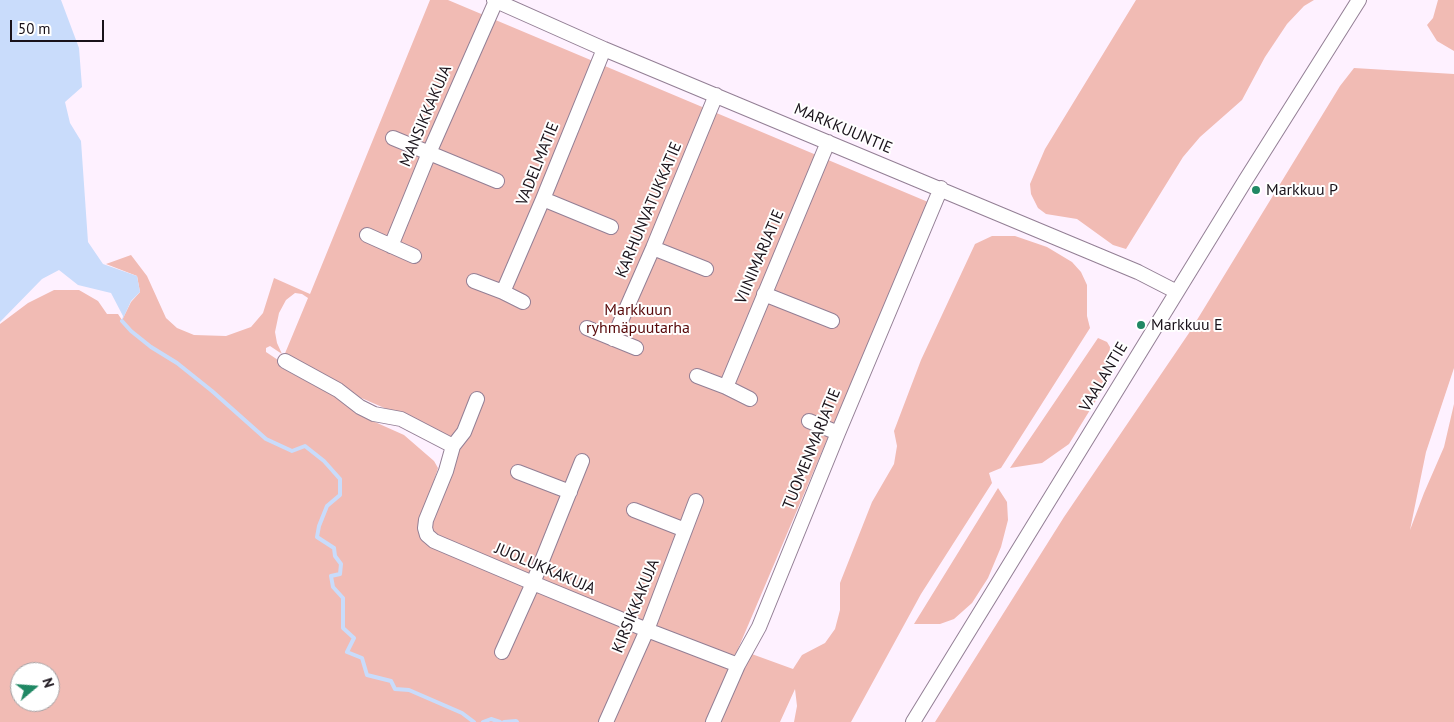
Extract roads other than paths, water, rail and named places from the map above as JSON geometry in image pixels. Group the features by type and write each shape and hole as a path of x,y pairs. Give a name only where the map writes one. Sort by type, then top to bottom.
{"street":[{"name":"MARKKUUNTIE","path":"495,0 604,48 1138,272 1177,292"},
{"name":"MANSIKKAKUJA","path":"391,246 428,153 495,0"},
{"name":"VAALANTIE","path":"913,722 1245,181 1359,0"},
{"name":"VADELMATIE","path":"503,292 604,48"},
{"name":"KARHUNVATUKKATIE","path":"613,339 716,95"},
{"path":"393,138 497,181"},
{"name":"VIINIMARJATIE","path":"726,387 828,142"},
{"name":"TUOMENMARJATIE","path":"713,722 738,665 759,627 941,188"},
{"path":"543,199 611,227"},
{"path":"367,235 414,256"},
{"path":"653,248 706,269"},
{"path":"474,281 523,302"},
{"path":"764,294 832,322"},
{"path":"587,328 636,348"},
{"path":"285,361 338,390 360,407 374,414 401,419 453,446"},
{"path":"697,376 750,399"},
{"name":"JUOLUKKAKUJA","path":"477,399 464,432 453,446 446,470 426,520 425,528 427,535 434,540 533,583 738,665"},
{"path":"809,421 838,433"},
{"path":"502,652 533,583 582,462"},
{"path":"518,472 570,492"},
{"name":"KIRSIKKAKUJA","path":"606,722 647,630 696,501"},
{"path":"634,510 684,530"}],"water":[{"path":"0,0 61,0 79,48 82,87 65,102 70,123 81,141 88,242 103,264 137,276 140,292 131,301 122,321 123,316 111,293 78,285 59,270 42,279 0,322"}],"waterway":[{"path":"122,321 151,347 177,363 212,391 266,439 292,451 305,446 324,461 340,479 340,495 327,506 317,537 334,548 335,556 341,564 340,574 331,576 333,587 343,598 343,628 354,638 347,652 362,658 367,675 391,681 395,689 409,690 462,713 474,722"},
{"path":"483,722 491,719 500,722"},
{"path":"504,722 517,722"}],"place":[{"name":"Markkuu P","path":"1256,190"},
{"name":"Markkuu E","path":"1141,325"}],"park label":[{"name":"Markkuun ryhmäpuutarha","path":"638,319"}]}
